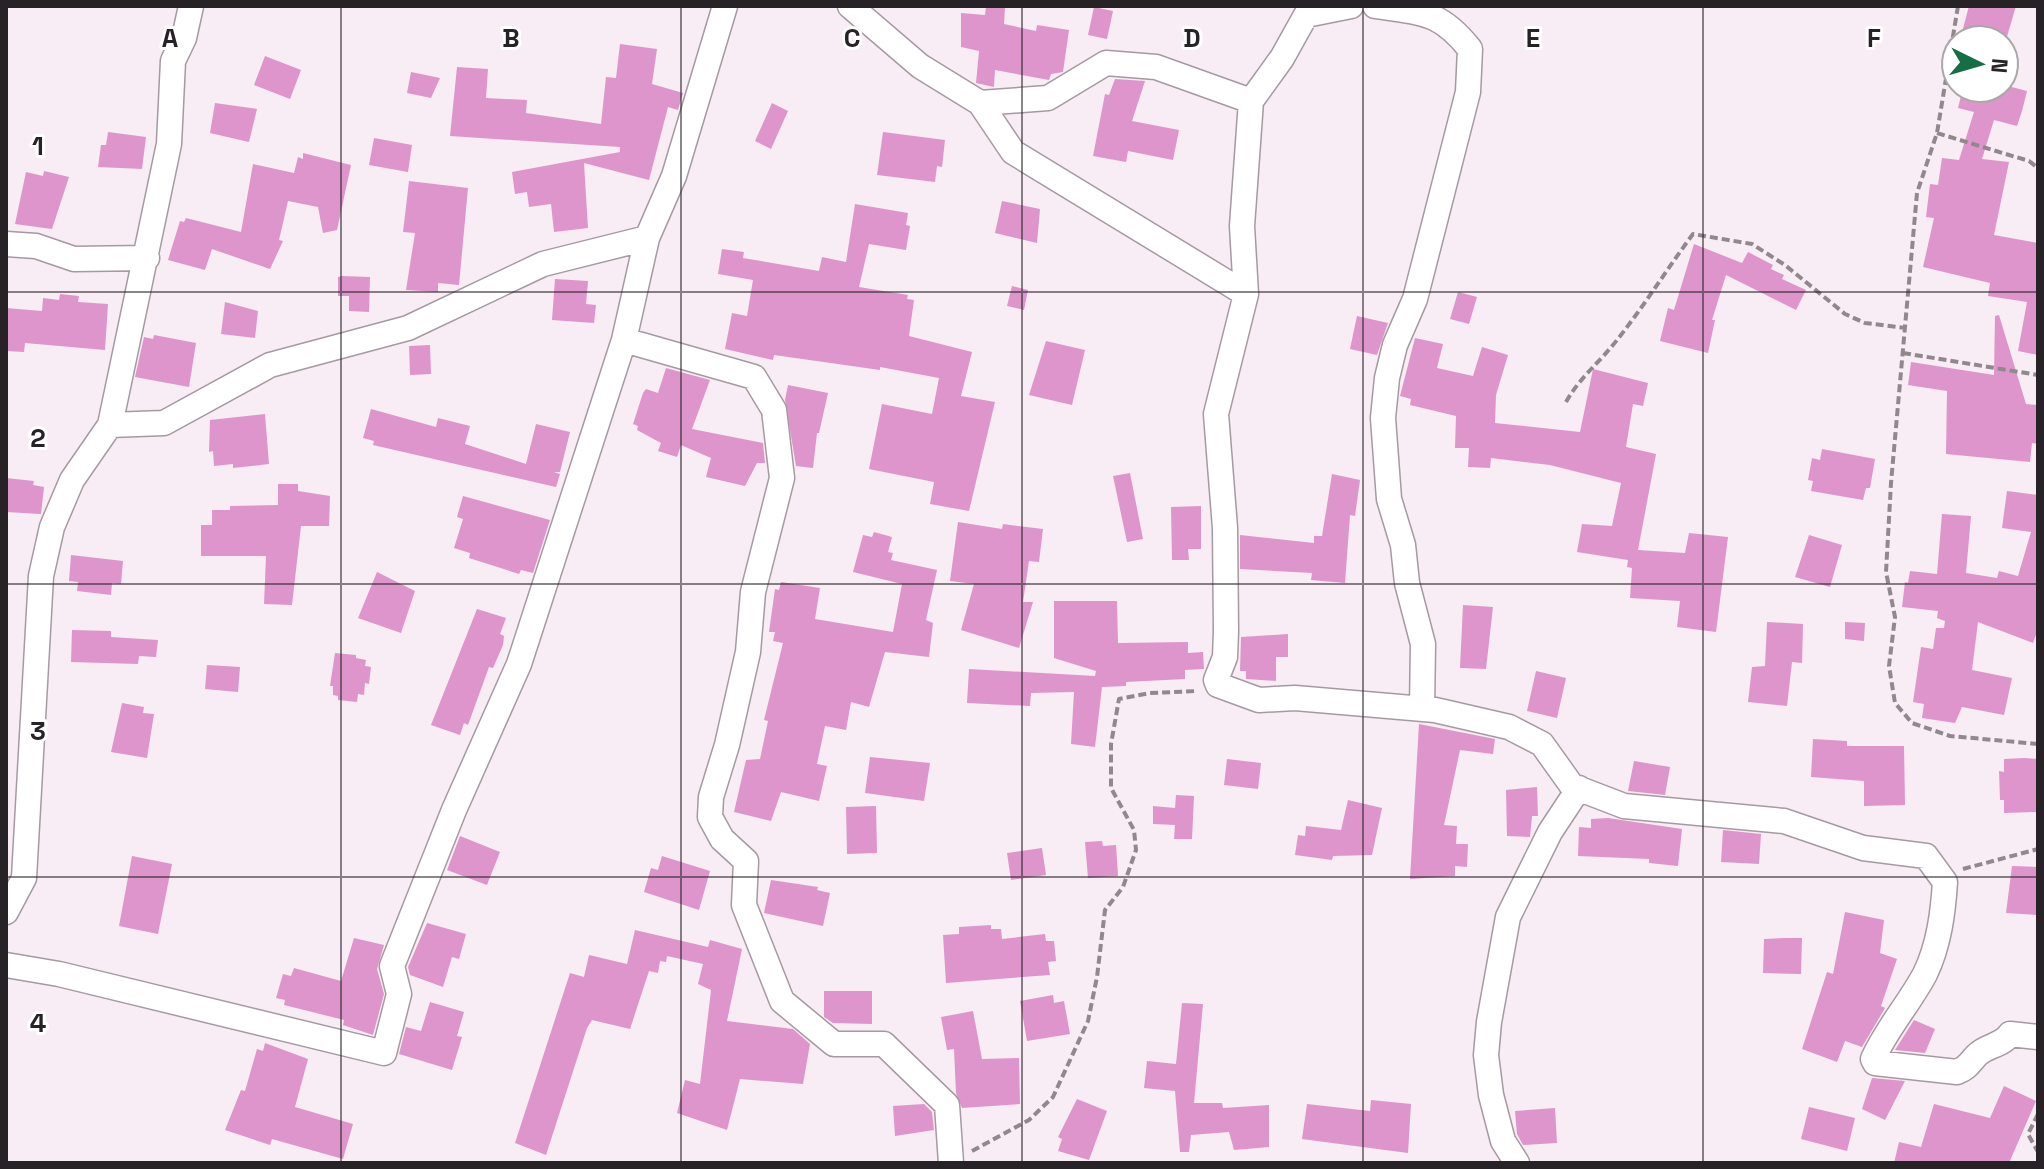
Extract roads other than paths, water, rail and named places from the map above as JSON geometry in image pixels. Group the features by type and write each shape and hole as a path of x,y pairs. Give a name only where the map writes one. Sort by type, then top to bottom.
{"street":[{"path":"6,912 24,878 41,576 52,527 72,480 110,425 169,144 173,61 184,38 191,6"},
{"path":"6,965 75,978 384,1053 399,994 392,966 454,810 519,664 624,340 647,238 674,176 725,6"},
{"path":"850,6 920,66 980,103 1013,152 1246,294"},
{"path":"1351,6 1306,15 1282,58 1251,101 1242,226 1246,294 1216,414 1226,558 1225,657 1216,680 1218,685 1259,700 1295,698 1463,713 1527,734 1542,744 1572,786 1624,806 1784,821 1863,848 1926,856 1943,877 1942,925 1926,971 1892,1022 1873,1059 1875,1063 1957,1072 1969,1066 1979,1053 2003,1043 2010,1034 2038,1037"},
{"path":"1375,6 1428,15 1451,25 1470,49 1468,92 1415,299 1395,345 1383,418 1389,499 1403,545 1407,583 1423,644 1422,709"},
{"path":"980,103 1048,98 1106,63 1156,67 1251,101"},
{"path":"110,425 164,423 270,365 408,328 543,264 647,238"},
{"path":"6,244 36,246 74,259 147,258"},
{"path":"624,340 754,377 774,410 782,478 753,592 748,652 727,745 711,797 710,817 722,839 746,861 744,905 782,1001 834,1044 884,1044 947,1105 951,1161"},
{"path":"1517,1163 1503,1141 1491,1095 1486,1055 1489,1022 1508,917 1550,832 1579,788"}]}
